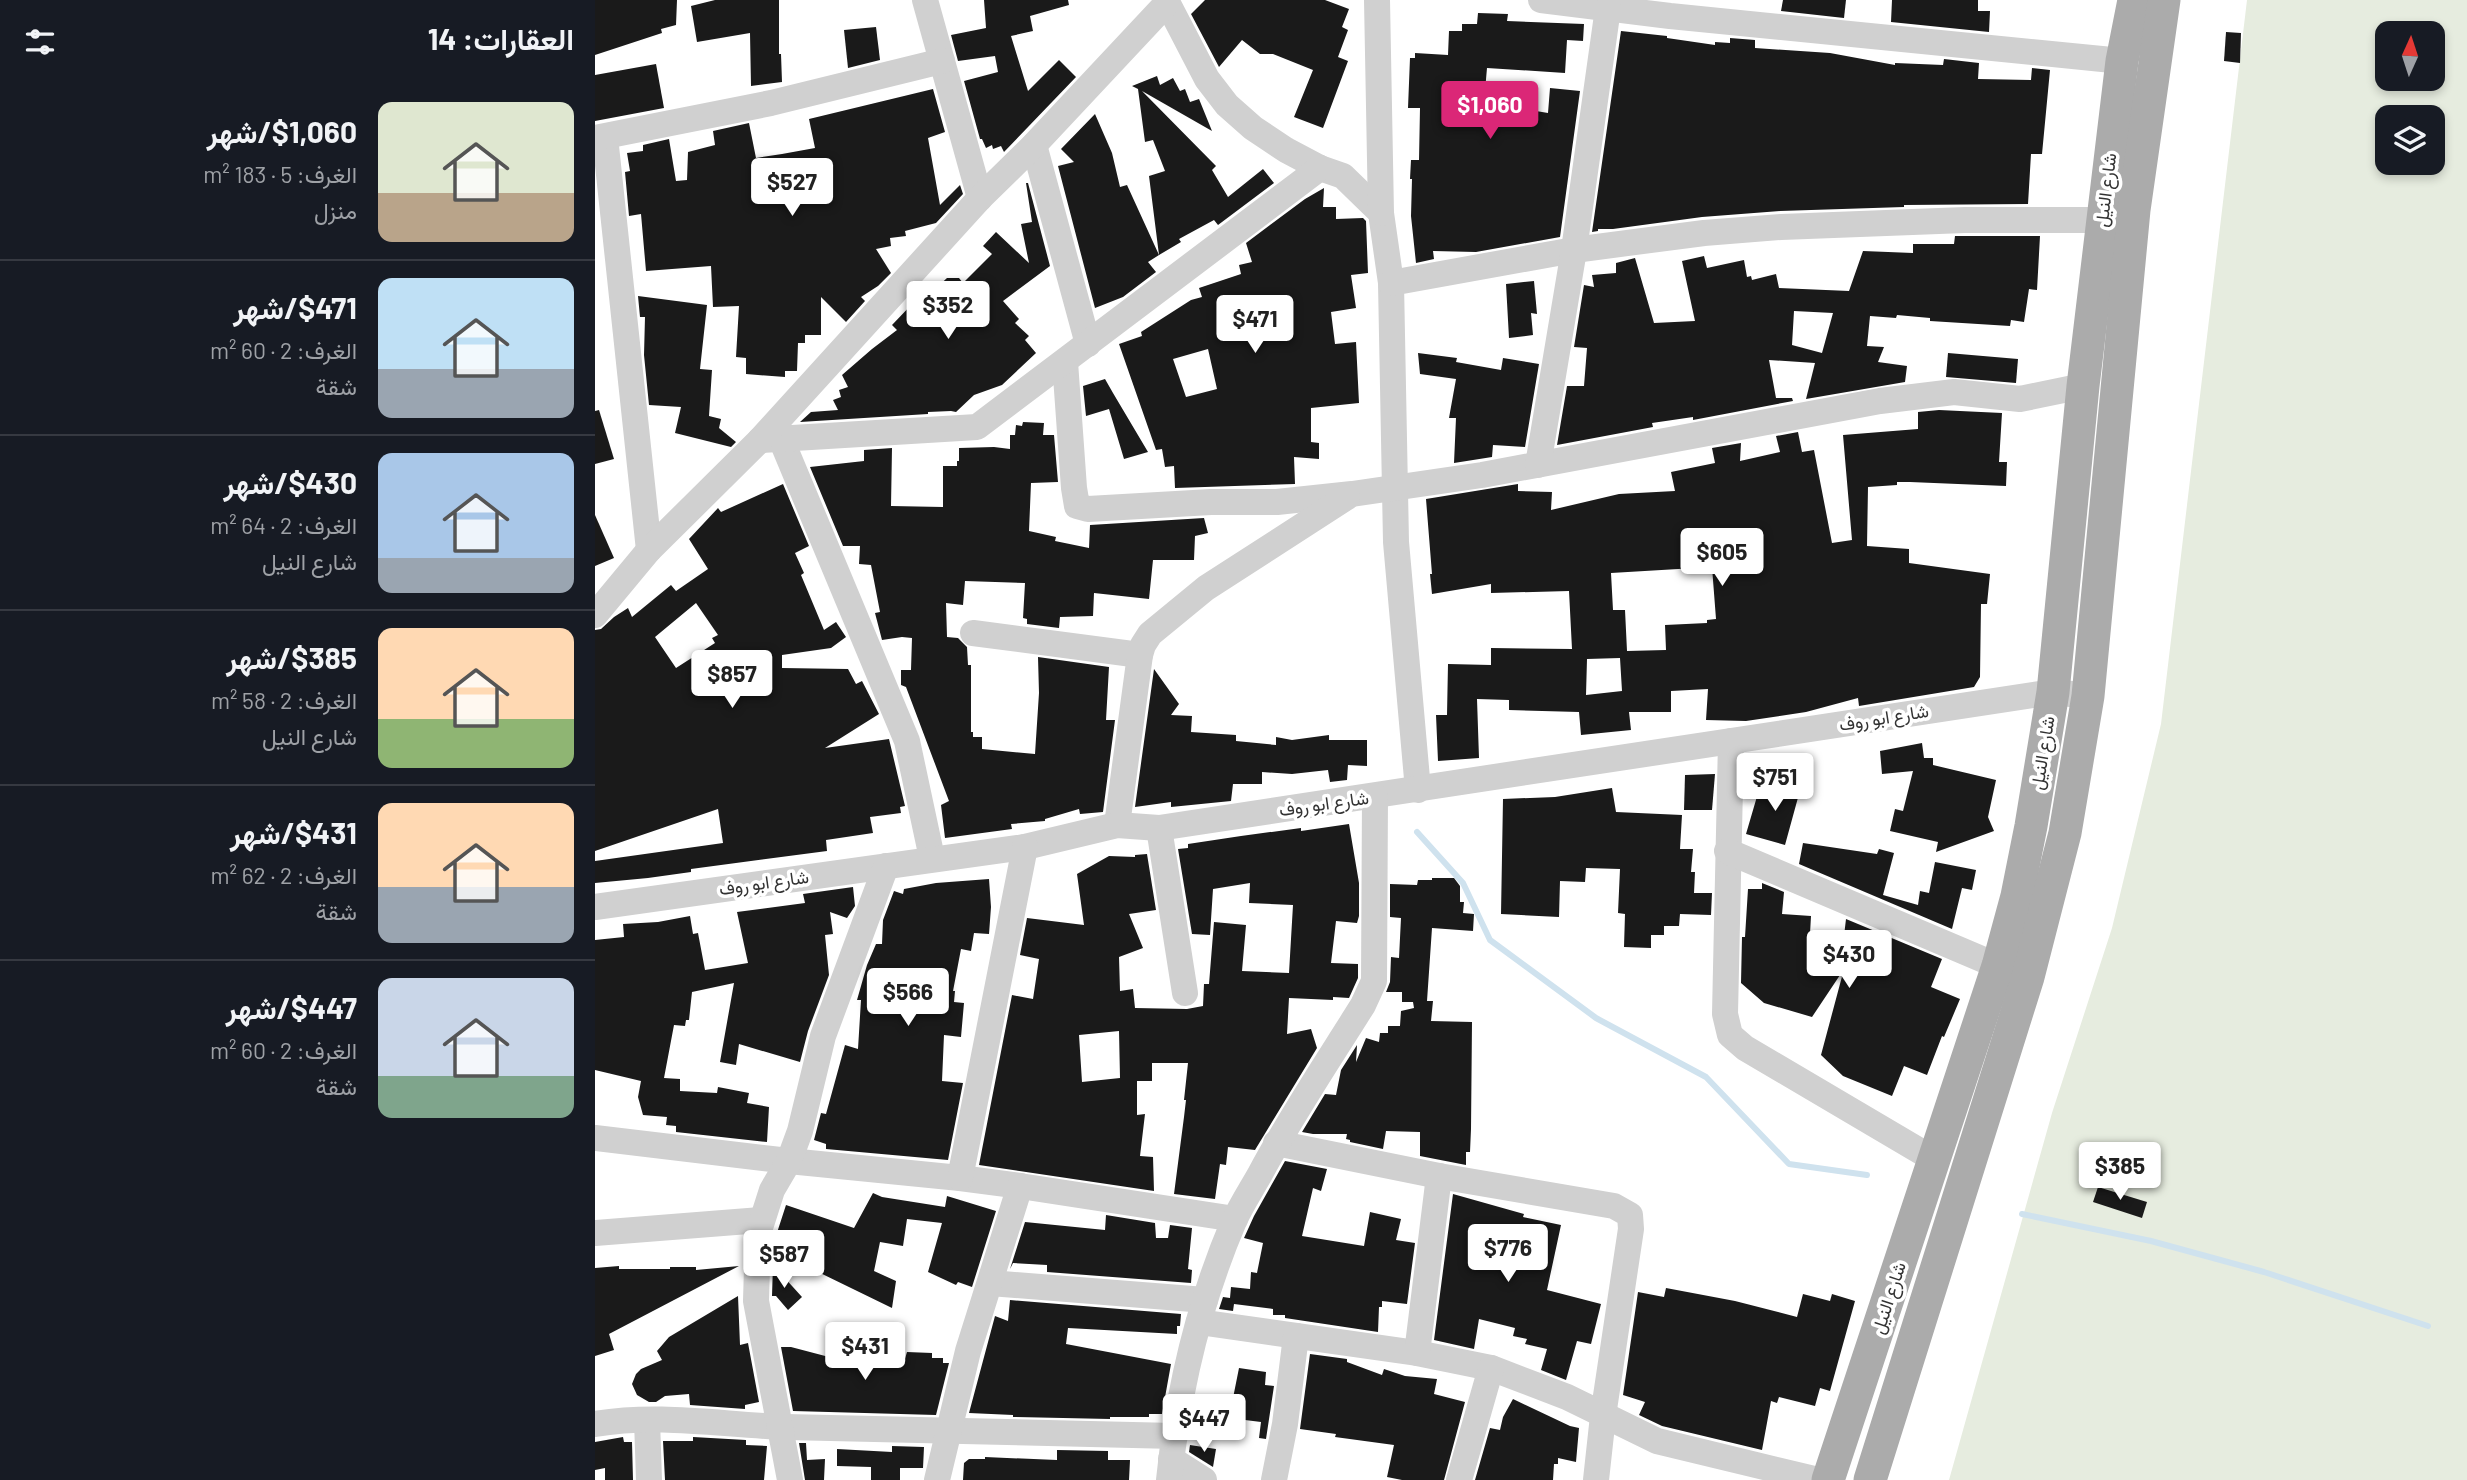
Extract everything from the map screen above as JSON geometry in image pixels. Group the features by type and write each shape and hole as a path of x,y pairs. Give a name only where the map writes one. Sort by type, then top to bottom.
{"main road":[{"name":"شارع النيل","path":"1828,1480 1999,966 2029,838 2053,692 2102,220 2122,61 2134,0"},
{"name":"شارع النيل","path":"1870,1480 2028,977 2065,833 2088,696 2134,209 2164,0"}],"street":[{"path":"925,0 980,198"},
{"path":"1377,0 1381,213 1391,283 1395,542 1418,790"},
{"path":"1541,0 1608,8 1670,8 2122,61"},
{"path":"595,615 649,550 771,439 980,198 1034,145 1166,2 1207,79 1227,105 1253,128 1320,168 1343,176 1381,213"},
{"path":"1538,465 1574,250 1608,8"},
{"path":"649,550 600,138 771,103 942,61"},
{"path":"1034,145 1088,344"},
{"path":"771,439 977,427 1320,168"},
{"path":"1391,283 1574,250 1704,233 1977,219 2102,220"},
{"path":"1065,362 1074,488 1077,506 1088,509 1211,502 1277,502 1393,489 1538,465 1880,401 1954,392 2020,399 2083,386"},
{"path":"771,439 907,741 932,858"},
{"path":"1117,825 1140,655 1150,634 1206,588 1352,494"},
{"path":"973,633 1140,655"},
{"name":"شارع ابو روف","path":"595,907 1025,847 1117,825 1159,828 2053,692 2088,696"},
{"path":"1731,741 1725,1014 1730,1035 1745,1048 1935,1160"},
{"path":"1172,1458 1187,1368 1202,1311 1235,1219 1276,1143 1363,1005 1374,981 1375,796"},
{"path":"1159,828 1185,993"},
{"path":"960,1178 1025,847"},
{"path":"1727,851 1999,966"},
{"path":"790,1480 756,1301 756,1250 761,1220 772,1190 789,1161 800,1131 823,1035 886,866"},
{"path":"595,1138 960,1178 1235,1219"},
{"path":"1276,1143 1439,1176 1613,1206 1630,1215 1631,1229 1596,1480"},
{"path":"1417,1353 1439,1176"},
{"path":"937,1480 968,1352 1020,1186"},
{"path":"595,1233 761,1220"},
{"path":"990,1283 1202,1311 1296,1336 1417,1353 1490,1368 1567,1397 1657,1441 1818,1480"},
{"path":"1274,1480 1286,1424 1296,1336"},
{"path":"1459,1480 1490,1368"},
{"path":"647,1420 649,1480"},
{"path":"595,1424 647,1420 948,1432 1172,1458 1203,1480"}],"shaded area":[{"path":"2247,0 2467,0 2467,1480 1949,1480 2052,1113 2112,928 2161,724"}],"building":[{"path":"595,0 677,0 676,25 661,29 662,33 595,55"},
{"path":"715,0 779,0 782,82 751,86 750,33 697,42 691,6"},
{"path":"984,0 1068,0 1069,5 1030,16 1033,31 1011,36 1028,91 1059,60 1076,77 1004,152 1001,146 993,149 992,145 986,148 980,139 964,81 998,72 995,56 958,61 951,35 986,28"},
{"path":"1205,0 1325,0 1349,9 1342,27 1348,30 1338,57 1348,61 1323,128 1294,117 1313,70 1273,54 1260,54 1242,40 1219,67 1191,14"},
{"path":"1783,0 1846,0 1844,18 1781,11"},
{"path":"1892,0 1978,0 1978,11 1990,11 1989,32 1891,22"},
{"path":"1478,13 1508,14 1507,21 1584,24 1583,41 1567,40 1565,73 1487,68 1484,102 1548,113 1550,88 1580,91 1560,237 1476,252 1433,251 1434,259 1416,263 1410,179 1411,160 1419,160 1420,108 1408,108 1410,58 1415,58 1415,53 1448,55 1449,31 1462,31 1462,24 1477,24"},
{"path":"876,27 880,60 848,68 844,30"},
{"path":"1621,31 1715,45 1715,42 1730,43 1730,38 1755,40 1755,48 1830,53 1895,65 1943,65 1944,59 1979,63 1978,79 2031,80 2032,68 2050,70 2042,154 2031,154 2028,204 1904,205 1780,211 1702,217 1598,229 1592,232"},
{"path":"2226,32 2241,33 2240,63 2224,61"},
{"path":"656,64 664,108 595,121 595,75"},
{"path":"1157,76 1160,85 1173,78 1180,91 1185,89 1190,102 1199,99 1212,131 1142,91 1216,166 1212,170 1228,197 1263,169 1274,183 1218,225 1214,220 1179,239 1181,242 1159,255 1149,176 1165,171 1153,140 1145,142 1138,89 1132,86"},
{"path":"933,89 945,132 928,138 940,205 960,185 963,194 936,223 905,231 906,236 890,238 891,246 876,249 891,273 861,297 865,301 846,322 821,297 821,335 805,335 805,343 798,343 797,371 785,371 785,377 746,374 746,358 736,357 739,306 713,307 711,266 646,271 641,214 629,216 625,172 630,171 627,153 643,151 643,145 669,139 676,181 687,180 688,152 715,145 713,131 749,123 756,158 815,148 809,119"},
{"path":"1095,114 1112,153 1120,187 1127,185 1159,255 1148,262 1156,272 1123,297 1095,308 1058,166 1074,162 1061,149"},
{"path":"1026,183 1050,266 1003,301 1019,319 1015,323 1029,336 1025,340 1036,353 1002,385 974,395 956,412 800,422 811,412 838,410 833,400 841,397 839,390 848,387 842,375 897,330 892,325 915,301 918,305 947,278 959,278 963,283 992,254 983,246 996,232 1029,263 1021,224 1032,222"},
{"path":"1324,188 1323,207 1336,207 1336,219 1363,218 1366,221 1368,273 1351,275 1356,308 1331,312 1335,344 1356,342 1359,403 1311,408 1311,442 1319,443 1319,459 1294,457 1295,484 1175,488 1174,466 1165,467 1162,449 1156,450 1119,344 1142,336 1141,332 1191,300 1202,297 1199,288 1241,274 1239,265 1252,262 1246,243","holes":["1208,349 1217,389 1186,397 1173,359"]},
{"path":"1955,236 2040,236 2037,290 2029,289 2024,322 2011,320 2010,326 1930,321 1930,318 1897,315 1896,318 1870,316 1867,346 1884,347 1878,362 1907,366 1905,382 1806,399 1815,363 1769,360 1776,398 1792,398 1793,401 1693,420 1693,417 1652,423 1653,427 1557,445 1567,386 1584,386 1587,348 1574,347 1584,285 1594,287 1592,275 1616,273 1616,263 1635,258 1654,323 1695,321 1682,261 1704,256 1707,268 1744,260 1747,277 1751,276 1752,280 1776,274 1779,288 1849,291 1863,251 1913,253 1913,244 1954,244","holes":["1794,311 1833,313 1822,353 1792,345"]},
{"path":"1534,281 1537,314 1531,313 1533,335 1509,338 1506,284"},
{"path":"638,296 707,305 700,369 712,370 709,416 721,419 719,428 736,442 731,447 675,433 681,407 649,405 644,355 645,317 640,317"},
{"path":"1418,353 1457,358 1456,362 1501,370 1503,358 1539,364 1525,447 1493,445 1492,457 1454,463 1456,418 1449,418 1456,379 1420,374"},
{"path":"1948,353 2018,359 2016,383 1946,377"},
{"path":"1105,379 1148,452 1124,459 1109,409 1086,416 1083,386"},
{"path":"599,410 614,459 595,464 595,411"},
{"path":"1939,410 2002,413 1999,462 2007,462 2006,486 1897,482 1897,485 1868,487 1867,546 1909,549 1909,563 1990,574 1987,604 1981,604 1980,677 1974,687 1859,706 1858,698 1806,712 1746,721 1706,720 1708,689 1671,691 1671,712 1629,712 1631,730 1581,735 1579,712 1509,710 1509,700 1477,699 1479,758 1438,761 1436,715 1447,715 1448,664 1491,665 1491,648 1572,649 1569,591 1491,593 1491,584 1432,594 1426,499 1518,484 1518,491 1552,492 1551,510 1619,494 1675,491 1671,472 1715,463 1712,448 1741,443 1740,461 1780,452 1776,436 1798,432 1802,452 1814,450 1832,543 1852,540 1843,435 1918,429 1918,412","holes":["1712,567 1716,619 1707,620 1707,623 1665,625 1666,650 1627,651 1625,610 1613,610 1611,573","1620,658 1622,691 1586,695 1587,659"]},
{"path":"1023,422 1044,423 1043,435 1054,435 1058,482 1031,483 1029,531 1056,537 1055,541 1089,548 1090,525 1204,518 1208,533 1195,536 1194,560 1153,560 1149,599 1094,593 1093,616 1060,617 1059,628 1027,624 1027,619 1023,618 1025,583 965,581 963,605 946,603 947,637 958,638 967,647 968,665 971,665 971,732 973,737 982,737 982,749 1035,754 1039,693 1038,657 1109,667 1106,720 1115,720 1103,812 1080,814 1079,809 1045,821 1011,824 1012,829 945,838 941,805 949,801 906,687 901,685 901,670 911,670 912,638 882,640 875,613 880,612 871,565 859,564 860,546 843,546 810,467 864,461 864,450 892,448 891,506 943,507 943,466 957,466 959,448 1010,449 1010,435 1015,435 1016,425 1022,426"},
{"path":"783,484 809,546 795,553 804,573 801,575 824,630 836,622 846,637 831,648 782,655 782,668 848,669 856,684 862,681 879,714 825,748 889,739 905,806 900,807 901,813 870,817 873,833 826,840 827,851 691,869 691,872 648,878 595,883 595,861 723,843 718,809 595,851 595,630 601,629 628,608 632,617 671,585 676,591 708,569 689,539 718,508 721,512","holes":["696,603 718,635 712,638 715,643 676,668 655,637"]},
{"path":"595,515 614,558 595,566"},
{"path":"1154,669 1179,704 1171,715 1192,716 1191,732 1236,735 1236,741 1276,745 1276,737 1292,740 1329,735 1329,740 1367,740 1367,766 1348,765 1347,780 1330,782 1328,770 1292,774 1262,772 1262,784 1233,784 1231,801 1171,807 1171,802 1135,807"},
{"path":"1922,743 1924,758 1933,758 1933,765 1996,780 1988,817 1994,831 1936,852 1938,842 1890,831 1895,809 1903,811 1913,771 1882,774 1880,751"},
{"path":"1715,774 1712,810 1684,810 1685,775"},
{"path":"1782,778 1802,783 1785,845 1746,834 1758,793 1778,798"},
{"path":"1612,788 1616,812 1682,815 1680,849 1693,849 1691,872 1695,872 1694,893 1712,893 1711,915 1680,914 1679,926 1664,926 1664,935 1651,935 1651,948 1624,947 1625,914 1618,913 1620,869 1586,868 1585,882 1560,881 1559,917 1501,914 1503,799 1555,797"},
{"path":"1349,824 1359,883 1359,916 1357,923 1336,921 1331,963 1358,964 1358,978 1349,998 1289,998 1287,1034 1311,1029 1317,1048 1255,1150 1228,1147 1226,1165 1220,1164 1215,1199 1174,1194 1188,1063 1152,1063 1152,1081 1137,1081 1137,1115 1145,1114 1140,1156 1153,1157 1154,1191 979,1165 1012,995 1033,999 1039,959 1020,955 1027,918 1084,925 1077,874 1109,856 1135,857 1147,854 1156,910 1129,914 1143,948 1119,957 1120,991 1133,989 1135,1008 1187,1009 1203,1006 1204,984 1209,984 1214,922 1246,925 1242,971 1289,973 1293,905 1249,903 1250,883 1213,889 1210,935 1192,934 1178,849 1188,848 1188,844 1241,836 1301,828 1301,831","holes":["1119,1031 1120,1078 1082,1082 1079,1035"]},
{"path":"1803,843 1877,854 1879,849 1894,853 1883,895 1918,905 1920,891 1929,893 1935,862 1976,870 1972,890 1962,888 1952,929 1799,864"},
{"path":"1454,878 1460,886 1460,902 1464,902 1463,913 1474,914 1473,931 1432,928 1427,1001 1433,1001 1431,1021 1472,1022 1471,1129 1470,1152 1466,1152 1466,1165 1420,1156 1420,1132 1386,1131 1383,1149 1350,1142 1346,1139 1347,1134 1302,1132 1325,1094 1336,1095 1341,1070 1357,1045 1356,1062 1366,1038 1379,1042 1380,1033 1388,1033 1388,1026 1400,1026 1401,1011 1414,1008 1413,1002 1402,1002 1402,992 1386,992 1390,982 1391,957 1399,958 1401,918 1390,917 1390,884 1417,885 1418,880"},
{"path":"989,879 989,934 974,933 971,951 961,949 953,991 954,1002 964,1003 961,1037 944,1035 942,1081 963,1083 948,1160 826,1149 826,1144 814,1140 821,1113 826,1114 845,1045 858,1049 861,1000 857,1000 876,944 882,944 883,920 894,891 903,894 904,889 936,883"},
{"path":"1762,883 1784,892 1782,914 1811,916 1810,934 1844,936 1846,919 1942,959 1931,987 1960,999 1927,1075 1904,1066 1892,1096 1843,1076 1821,1055 1844,969 1812,1017 1764,1003 1741,983 1742,937 1745,937 1748,889 1762,889"},
{"path":"853,887 855,906 847,918 830,912 833,934 825,935 829,975 808,1031 800,1062 739,1044 736,1065 720,1062 734,983 692,992 689,1020 686,1020 685,1026 674,1025 664,1078 680,1079 680,1091 717,1093 718,1087 749,1093 747,1103 769,1107 767,1142 676,1132 676,1126 666,1125 667,1117 643,1115 638,1097 641,1081 595,1070 595,940 624,937 623,924 658,922 690,916 693,934 698,933 705,970 748,963 737,912 805,903 803,894"},
{"path":"1285,1161 1327,1169 1321,1191 1313,1188 1302,1236 1364,1246 1370,1212 1401,1219 1396,1240 1415,1243 1407,1304 1382,1301 1382,1307 1379,1307 1378,1332 1285,1318 1285,1315 1273,1315 1273,1309 1234,1304 1233,1311 1219,1309 1223,1297 1230,1298 1231,1287 1250,1289 1251,1272 1257,1273 1263,1243 1244,1238"},
{"path":"2098,1187 2147,1202 2142,1218 2093,1202"},
{"path":"873,1193 882,1197 945,1207 947,1196 996,1211 972,1287 958,1282 956,1285 928,1272 942,1223 907,1219 903,1246 880,1242 874,1271 896,1281 892,1308 773,1250 786,1205 854,1228"},
{"path":"1453,1194 1524,1214 1523,1217 1561,1225 1547,1290 1601,1304 1591,1344 1577,1341 1566,1380 1541,1370 1547,1349 1525,1344 1527,1339 1513,1336 1515,1328 1479,1319 1474,1349 1434,1340"},
{"path":"1106,1215 1155,1223 1156,1238 1168,1238 1170,1225 1192,1228 1188,1269 1192,1270 1191,1283 1047,1272 1047,1265 1013,1263 1010,1269 1025,1222 1105,1230"},
{"path":"773,1265 802,1297 788,1310 776,1296 772,1296"},
{"path":"619,1266 619,1269 696,1267 696,1270 739,1266 609,1334 614,1350 595,1356 595,1268"},
{"path":"1666,1288 1735,1301 1797,1317 1803,1294 1830,1301 1832,1294 1855,1301 1830,1391 1820,1388 1815,1406 1779,1397 1777,1403 1771,1401 1762,1450 1662,1426 1639,1415 1645,1402 1623,1395 1638,1292 1664,1297"},
{"path":"738,1296 740,1345 748,1343 759,1402 745,1405 745,1409 690,1405 689,1394 665,1396 656,1402 649,1402 637,1395 632,1384 636,1374 662,1360 657,1351 669,1337"},
{"path":"1010,1300 1181,1314 1177,1334 1068,1328 1066,1344 1171,1364 1162,1414 1110,1419 1013,1417 969,1413 995,1316 1008,1321"},
{"path":"885,1345 883,1358 904,1362 907,1352 932,1353 932,1358 943,1358 943,1363 949,1363 936,1415 793,1411 781,1347 791,1347 848,1362 864,1347"},
{"path":"1310,1354 1347,1359 1347,1362 1382,1375 1384,1369 1405,1376 1437,1379 1434,1394 1465,1402 1444,1480 1402,1480 1387,1477 1394,1445 1300,1429"},
{"path":"1239,1368 1266,1372 1265,1385 1274,1386 1266,1439 1259,1438 1261,1422 1229,1418"},
{"path":"1513,1399 1579,1428 1576,1462 1558,1458 1558,1464 1554,1464 1553,1480 1475,1480 1490,1428 1500,1430 1503,1417"},
{"path":"623,1437 624,1442 632,1442 633,1480 605,1480 605,1468 595,1470 595,1442"},
{"path":"693,1437 746,1440 746,1445 767,1446 764,1480 665,1480 663,1441 693,1441"},
{"path":"799,1443 806,1443 807,1460 825,1459 824,1480 805,1480"},
{"path":"1190,1445 1216,1449 1213,1467 1189,1452"},
{"path":"892,1446 924,1447 923,1468 900,1468 900,1480 871,1480 871,1467 837,1466 837,1449 892,1452"},
{"path":"1057,1450 1108,1451 1108,1460 1130,1460 1129,1480 963,1480 964,1463 969,1459 985,1457 1057,1460"}],"waterway":[{"path":"1417,832 1463,883 1490,940 1596,1018 1706,1077 1789,1164 1867,1175"},
{"path":"2022,1214 2151,1241 2264,1272 2428,1326"}]}
